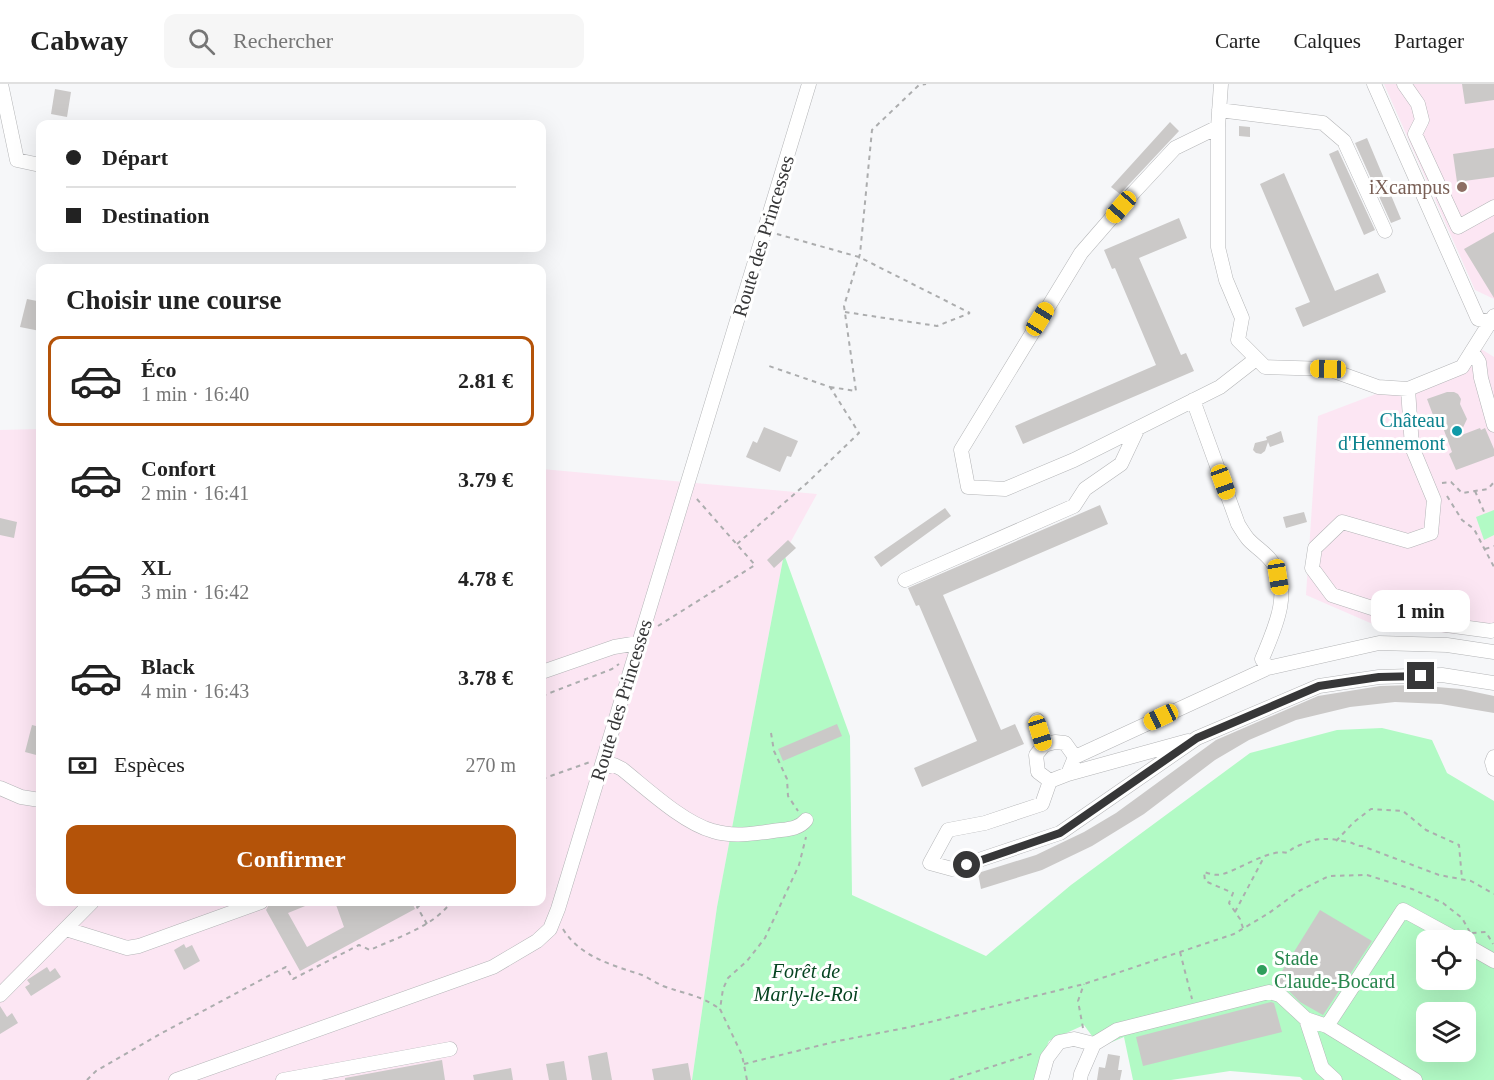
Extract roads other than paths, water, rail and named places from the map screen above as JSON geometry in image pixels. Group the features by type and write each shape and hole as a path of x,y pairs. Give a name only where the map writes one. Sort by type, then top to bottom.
{"street":[{"path":"1,84 18,160 36,164"},
{"name":"Route des Princesses","path":"176,1080 493,967 537,941 550,929 809,84"},
{"path":"1221,84 1218,127 1218,247 1226,280 1242,318 1238,340 1265,367 1328,369 1378,387 1408,389 1462,367 1493,323 1479,319 1374,84"},
{"path":"1404,84 1418,104 1422,120 1415,134 1458,227 1494,207"},
{"path":"1219,110 1323,123 1344,141 1385,231"},
{"path":"1218,127 1176,148 1134,192 1082,253 961,450 968,487 1005,489 1074,460 1220,387 1256,359"},
{"path":"1472,351 1479,362 1494,425"},
{"path":"1408,389 1412,447 1434,500 1431,533 1408,541 1342,522 1315,548 1312,568 1332,595 1409,620 1494,630"},
{"path":"1193,400 1238,524 1249,540 1274,564 1278,577 1282,598 1278,620 1262,659 1268,668"},
{"path":"905,580 1074,506 1085,489 1121,464 1138,428"},
{"path":"1068,774 1075,757 1268,668 1379,643 1447,645 1494,652"},
{"path":"546,671 614,647 638,644"},
{"path":"1197,738 1060,833 952,869 930,863 948,830 985,823 1042,804 1050,781 1197,738 1319,686 1379,677 1442,675 1494,683"},
{"path":"1037,720 1044,745"},
{"path":"1050,781 1038,772 1036,755 1044,745 1055,742 1065,743 1075,757"},
{"path":"1494,757 1492,762 1494,769"},
{"path":"599,763 614,765 660,800 698,825 713,831 735,835 766,832 796,828 806,820"},
{"path":"0,788 21,797 36,799"},
{"path":"0,995 88,906"},
{"path":"66,928 127,948 139,946 250,906"},
{"path":"1327,1026 1403,910 1444,930"},
{"path":"1476,948 1494,961"},
{"path":"1041,1080 1047,1058 1059,1042 1074,1039 1090,1043 1124,1028 1269,992 1280,995 1306,1019 1327,1026 1415,1080"},
{"path":"1306,1019 1322,1068 1335,1080"},
{"path":"1080,1080 1090,1043"},
{"path":"283,1080 450,1049"}],"place":[{"name":"iXcampus","path":"1462,187"},
{"name":"Château d'Hennemont","path":"1457,431"},
{"name":"Stade Claude-Bocard","path":"1262,970"}],"park label":[{"name":"Forêt de Marly-le-Roi","path":"806,982"}]}
